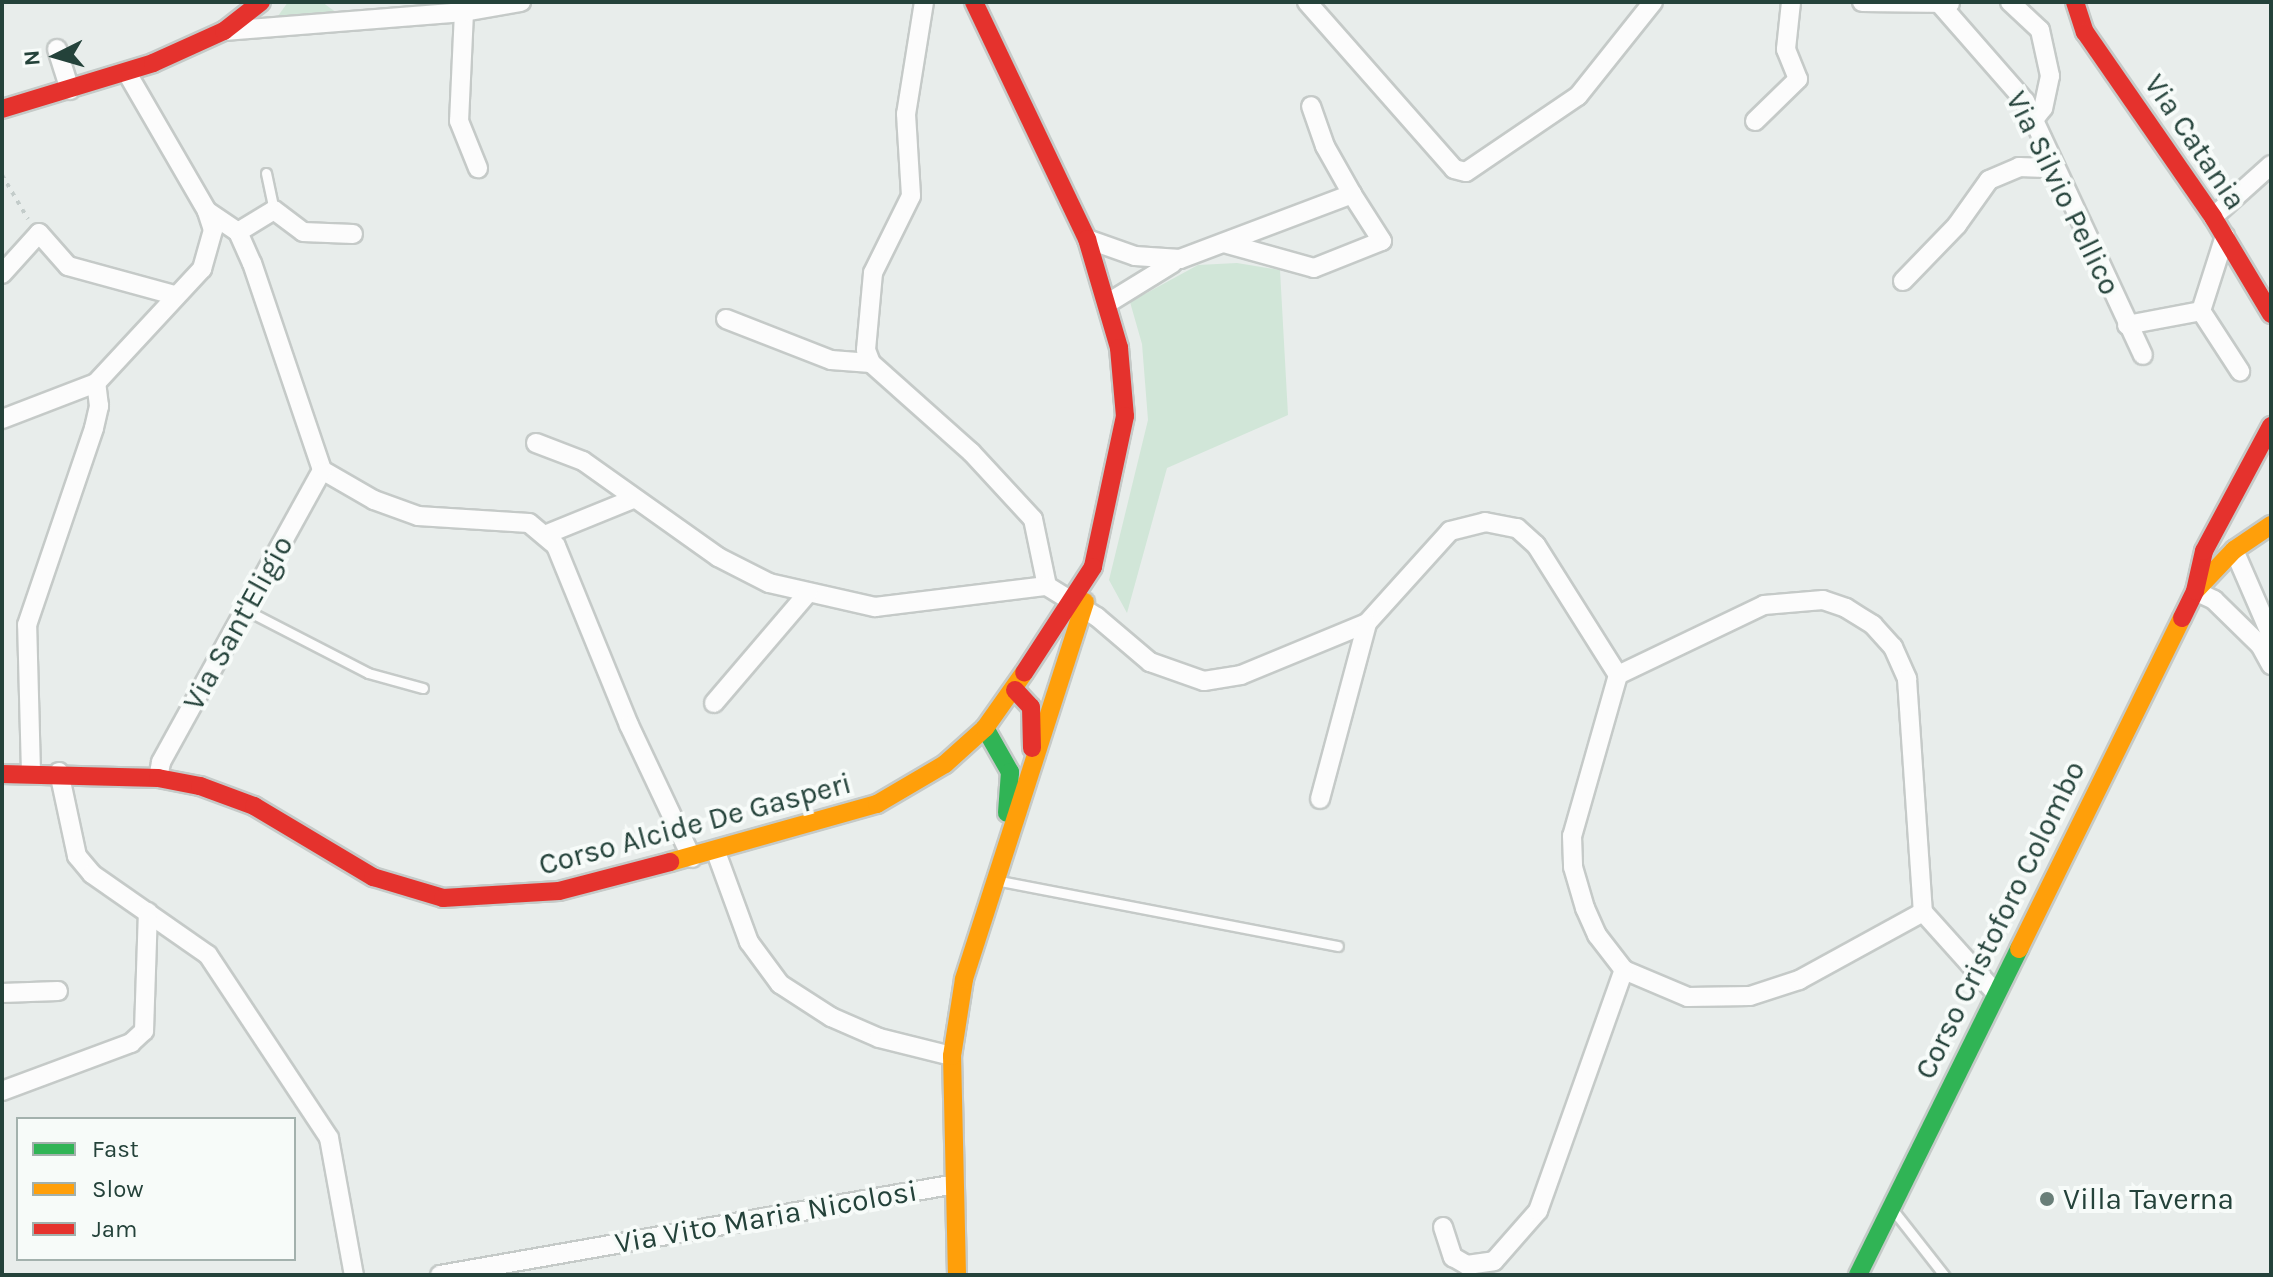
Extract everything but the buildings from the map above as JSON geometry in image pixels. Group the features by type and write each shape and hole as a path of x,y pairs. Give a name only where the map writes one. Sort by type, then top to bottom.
{"street":[{"path":"2,109 127,73 224,31 261,2"},
{"path":"224,31 464,12 487,5 521,2"},
{"path":"924,2 906,114 913,180 869,287 865,334 871,363 971,452 1033,519 1047,586"},
{"path":"957,1275 950,1185 952,1056 964,979 994,874 1029,784 1093,567 1125,416 1108,303 1087,239 974,2"},
{"path":"1307,2 1454,169 1466,172 1578,96 1653,2"},
{"path":"1755,121 1798,79 1786,49 1791,2"},
{"path":"1862,2 1947,3"},
{"path":"2010,2 2040,30 2050,76 2043,108 2033,121"},
{"name":"Via Catania","path":"2075,2 2085,32 2213,217 2271,314"},
{"name":"Via Silvio Pellico","path":"1947,3 2025,101 2052,168 2143,355"},
{"path":"464,12 459,121 478,168"},
{"path":"57,49 70,90"},
{"path":"2,419 96,383 174,295 202,269 213,230 207,211 127,73"},
{"path":"1224,243 1314,268 1382,241 1325,146 1311,106"},
{"path":"2213,217 2271,165"},
{"path":"1903,281 1957,225 1989,180 2019,167 2052,168"},
{"path":"1108,303 1142,277 1180,259 1352,194"},
{"path":"238,232 274,210 303,232 353,234"},
{"path":"207,211 238,232 322,470 374,500 418,516 529,523 547,534 692,858"},
{"path":"2,274 39,233 68,266 174,295"},
{"path":"2201,311 2225,236"},
{"path":"1087,239 1135,256 1180,259"},
{"path":"2127,325 2201,311"},
{"path":"2201,311 2240,371"},
{"path":"726,319 831,360 871,363"},
{"path":"31,773 27,625 94,428 99,406 96,383"},
{"path":"2195,591 2204,551 2271,426"},
{"path":"536,443 583,461 718,557 769,583 875,607 1047,586 1079,606 1150,662 1204,681 1241,675 1367,623 1450,531 1485,522 1517,528 1536,545 1618,675 1572,852 1585,908 1597,935 1624,970 1688,997 1750,996 1799,980 1923,912"},
{"path":"2254,462 2271,451"},
{"name":"Via Sant'Eligio","path":"158,778 161,762 322,470"},
{"path":"547,534 633,499"},
{"path":"2195,591 2234,550 2271,525"},
{"path":"2234,550 2271,635"},
{"path":"2195,591 2214,600 2260,645 2271,665"},
{"name":"Corso Cristoforo Colombo","path":"1858,1275 1994,991 2195,591"},
{"path":"714,703 808,593"},
{"path":"1618,675 1724,622 1792,599 1823,600 1873,625 1893,647 1907,679 1923,912 1994,991"},
{"name":"Corso Alcide De Gasperi","path":"2,774 59,772 158,778 227,794 373,877 443,898 514,898 559,891 716,852 877,804 945,764 985,728 1079,606"},
{"path":"1320,799 1367,623"},
{"path":"1015,690 1026,698 1034,721 1029,784"},
{"path":"985,728 1010,772 994,874"},
{"path":"59,772 77,856 92,874 208,955 329,1138 354,1275"},
{"path":"716,852 749,942 780,984 831,1017 879,1038 952,1056"},
{"path":"2,1091 131,1043 144,1031 148,912"},
{"path":"1443,1227 1453,1257 1467,1265 1494,1261 1538,1211 1624,970"},
{"path":"2,993 58,991"},
{"name":"Via Vito Maria Nicolosi","path":"440,1275 950,1185"}],"lane":[{"path":"266,173 274,210"},
{"path":"246,610 368,673 423,688"},
{"path":"994,874 1338,946"},
{"path":"1891,1207 1944,1275"}],"path":[{"path":"2,175 39,233"}],"green space":[{"path":"288,2 322,2 337,13 278,16"},
{"path":"1237,263 1280,270 1288,415 1167,468 1127,613 1109,580 1148,420 1142,344 1130,302 1198,265"}],"traffic: fast":[{"path":"985,728 1010,772 1007,813"},
{"path":"1858,1275 2019,949"}],"traffic: slow":[{"path":"2197,589 2234,550 2271,525"},
{"path":"957,1275 952,1056 964,979 1085,602"},
{"path":"2019,949 2182,618"},
{"path":"670,862 877,804 945,764 985,728 1024,673"}],"traffic: jam":[{"path":"2,109 153,63 224,31 261,2"},
{"path":"974,2 1087,239 1119,348 1125,416 1093,567 1024,673"},
{"path":"2075,2 2085,32 2213,217 2271,314"},
{"path":"2182,618 2195,591 2204,551 2271,426"},
{"path":"1015,690 1031,707 1032,748"},
{"path":"2,774 158,778 200,786 254,806 373,877 443,898 559,891 670,862"}],"place":[{"name":"Villa Taverna","path":"2047,1199"}]}
